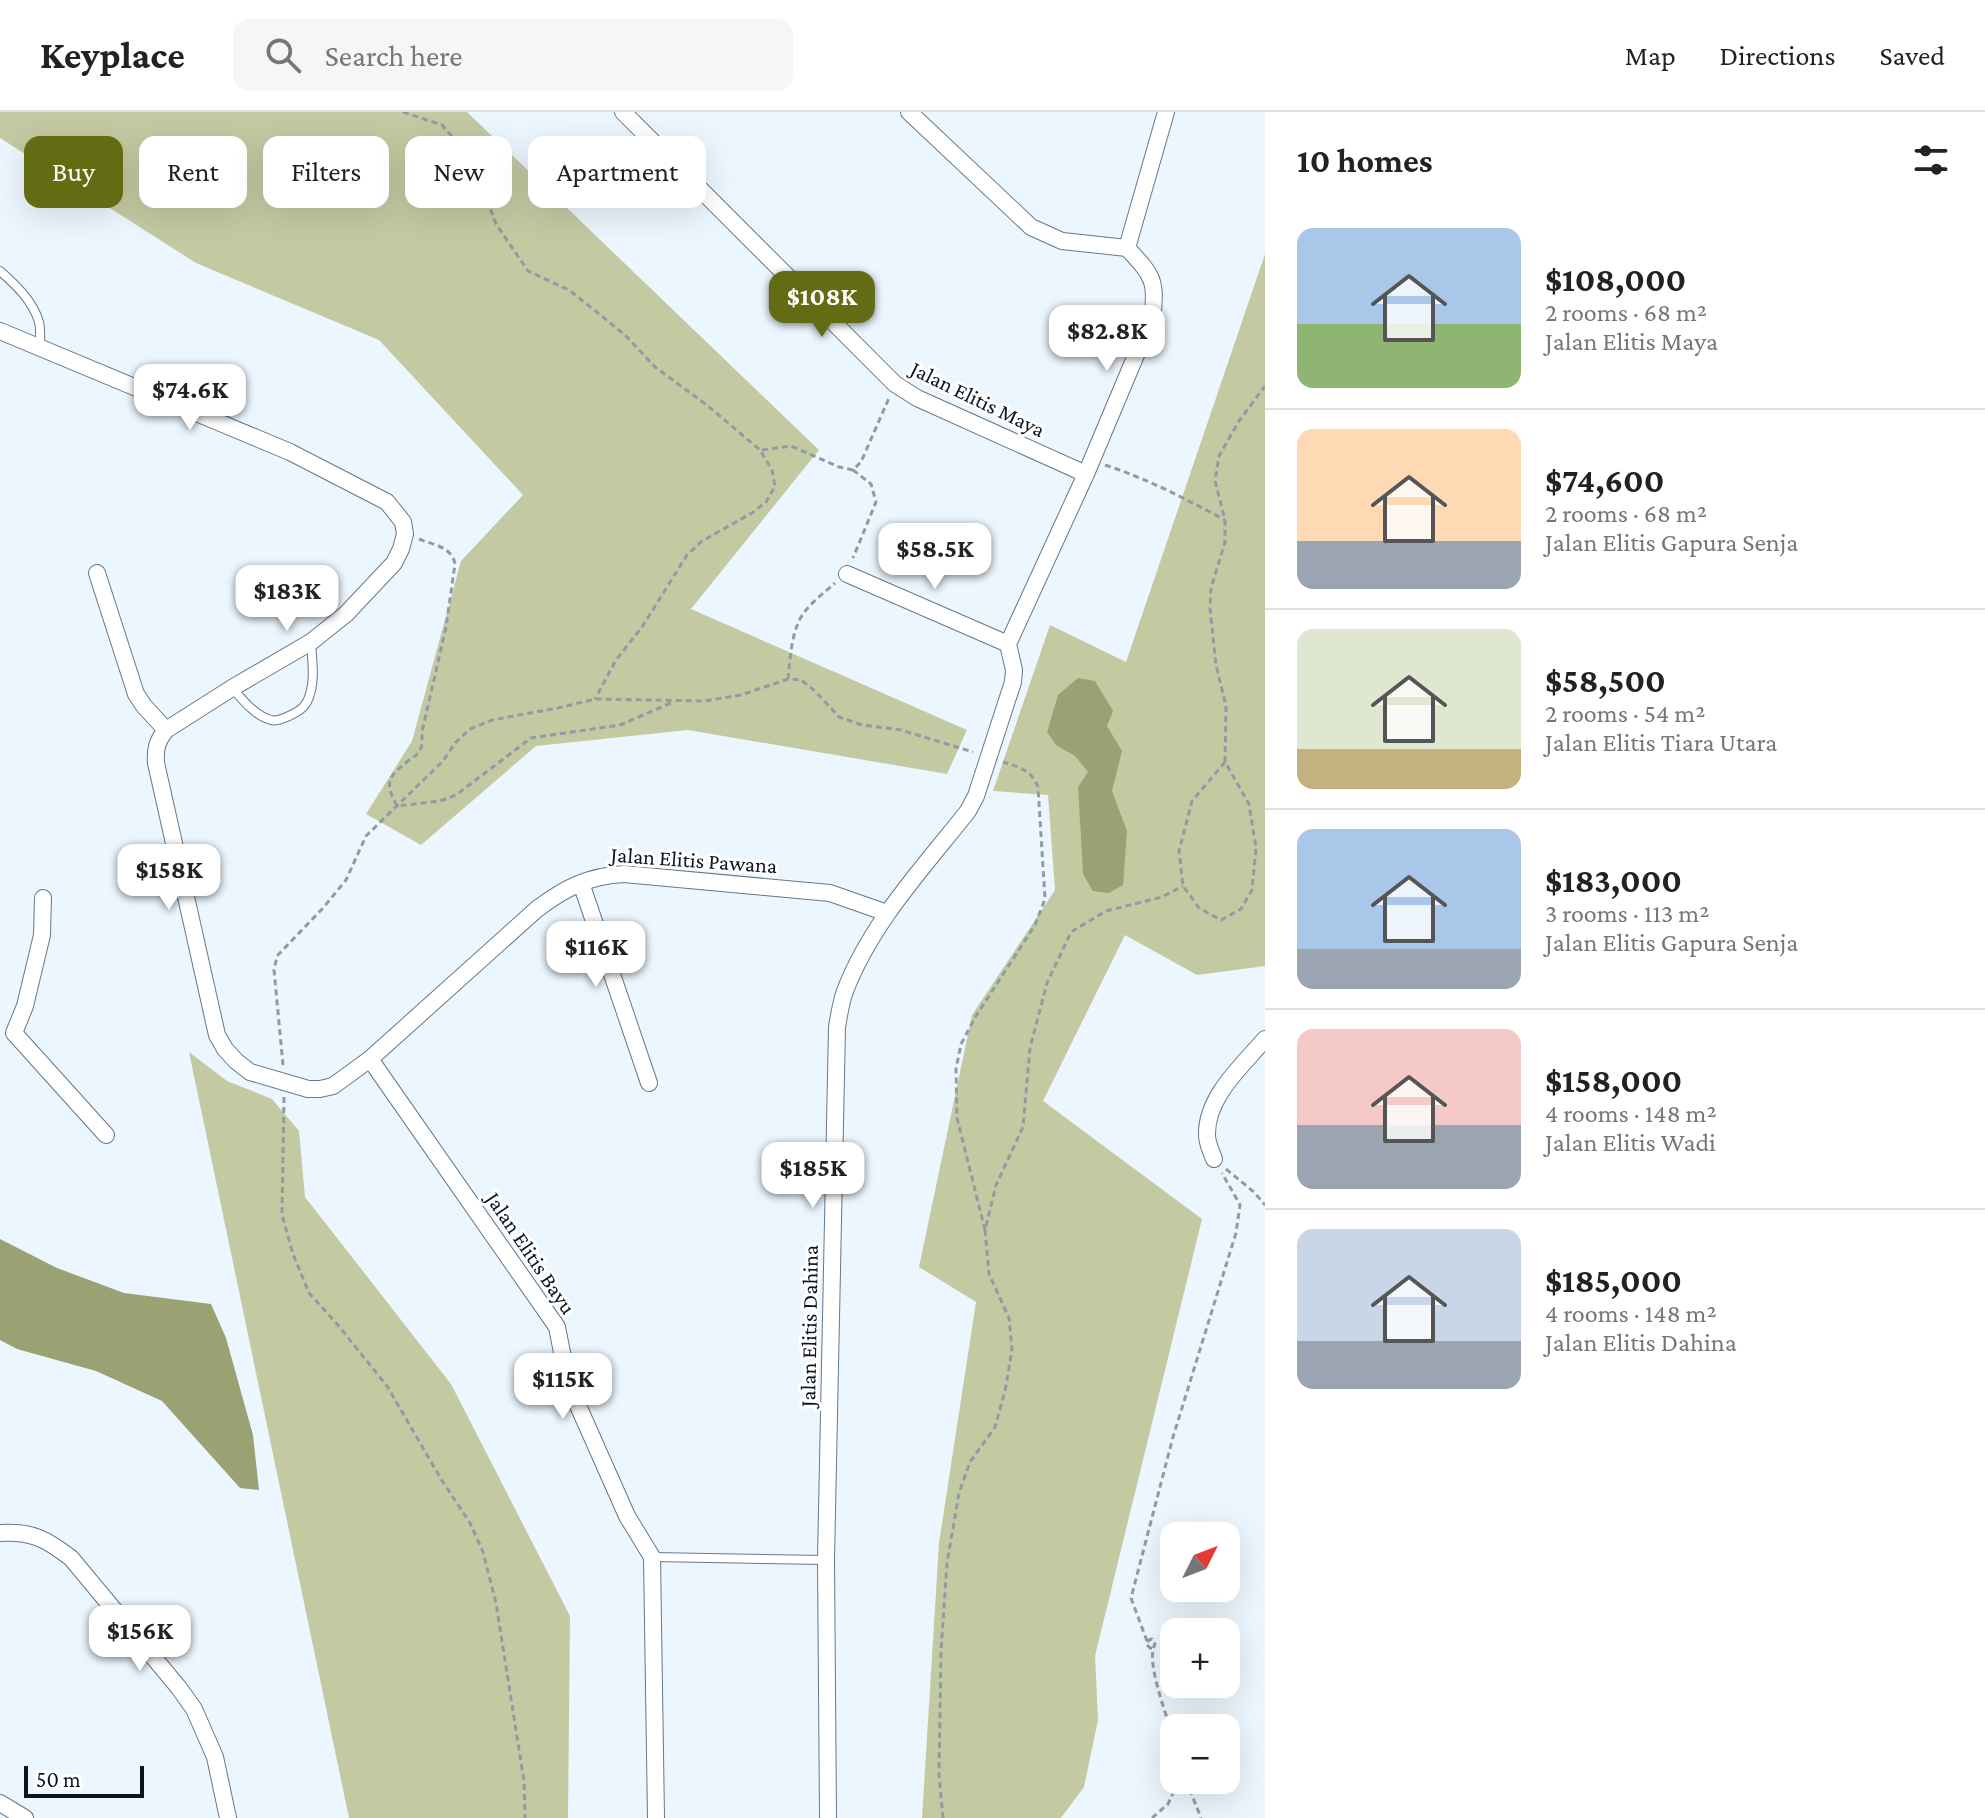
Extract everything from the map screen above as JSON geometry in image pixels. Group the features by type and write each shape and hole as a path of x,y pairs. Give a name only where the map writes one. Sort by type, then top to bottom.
{"street":[{"name":"Jalan Elitis Maya","path":"623,112 895,384 917,398 1088,469"},
{"path":"847,574 1008,644 1088,469 1152,317 1155,295 1151,276 1127,248 1062,241 1031,227 909,112"},
{"path":"1127,248 1166,112"},
{"path":"0,331 290,452 387,502 403,522 405,534 394,563 346,614 311,642 166,730 136,694 97,573"},
{"name":"Jalan Elitis Dahina","path":"828,1818 826,1560 837,1027 844,994 859,958 887,913 968,811 976,796 1013,682 1014,670 1008,644"},
{"name":"Jalan Elitis Pawana","path":"166,730 158,740 156,763 217,1035 225,1049 250,1072 308,1089 333,1086 370,1059 537,909 559,892 602,875 624,874 830,893 887,913"},
{"path":"581,883 649,1083"},
{"path":"43,898 42,935 25,1006 7,1035 106,1135"},
{"path":"1214,1159 1207,1138 1208,1120 1214,1103 1265,1039"},
{"name":"Jalan Elitis Bayu","path":"370,1059 557,1327 568,1383 627,1516 652,1557"},
{"path":"0,1533 34,1535 71,1558 179,1688 194,1709 215,1757 228,1818"},
{"path":"652,1557 656,1818"},
{"path":"0,1785 2,1804 25,1818"}],"lane":[{"path":"0,271 18,286 34,311 40,323 40,348"},
{"path":"232,688 256,712 271,720 299,712 305,706 313,682 311,642"},
{"path":"652,1557 826,1560"}],"path":[{"path":"403,112 442,125 471,158 496,224 528,271 569,290 626,336 655,367 760,450 772,470 775,486 766,502 702,541 687,555 662,597 616,660 595,699"},
{"path":"853,470 861,462 895,384"},
{"path":"1225,762 1192,801 1179,851 1183,886 1199,908 1221,920 1241,909 1252,890 1256,848 1249,804 1225,762 1226,706 1216,665 1210,608 1211,588 1225,542 1225,520 1215,481 1219,456 1239,421 1265,386"},
{"path":"760,450 791,446 853,470 871,484 876,502 847,574 799,619 788,679"},
{"path":"1088,469 1104,464 1132,474 1225,520"},
{"path":"397,806 388,791 388,784 392,775 419,752 422,744 422,732 446,627 455,564 448,550 405,534"},
{"path":"525,1818 524,1781 496,1603 483,1552 470,1523 387,1386 309,1293 293,1254 282,1215 285,1083 274,970 277,956 346,880 366,836 443,761 470,729 492,720 595,699 704,701 741,695 788,679 801,680 839,717 862,725 901,730 990,758 1024,770 1035,778 1038,787 1045,892 1035,925 983,1004 961,1044 956,1069 957,1118 985,1230 989,1274 1009,1318 1012,1350 995,1427 970,1462 959,1493 947,1563 941,1651 939,1760 943,1818"},
{"path":"397,806 440,801 456,795 531,738 620,725 674,701"},
{"path":"985,1230 996,1185 1023,1127 1030,1048 1047,983 1071,932 1106,911 1162,897 1183,886"},
{"path":"1214,1159 1265,1205"},
{"path":"1167,1714 1154,1669 1152,1648 1147,1647 1131,1598 1173,1437 1236,1233 1240,1205 1214,1159"},
{"path":"1152,1818 1168,1804 1173,1794"},
{"path":"1192,1794 1201,1818"}],"shaded area":[{"path":"0,112 467,112 492,136 405,136 405,208 512,208 512,155 528,171 528,208 567,208 819,450 691,609 967,730 947,774 688,730 536,746 421,845 366,814 412,741 461,561 523,495 379,340 196,263 110,208 123,208 123,136 24,136 24,153 0,138"},
{"path":"1265,254 1265,966 1197,975 1125,935 1043,1101 1202,1219 1095,1656 1098,1720 1084,1787 1061,1818 922,1818 939,1543 976,1302 919,1267 972,1015 1055,890 1048,795 993,791 1050,625 1126,662"},
{"path":"1078,678 1095,681 1113,711 1107,726 1122,751 1112,791 1127,831 1123,885 1109,893 1093,891 1083,874 1078,787 1088,772 1075,756 1056,745 1047,732 1058,695"},
{"path":"189,1052 227,1081 272,1099 299,1131 305,1197 451,1384 570,1616 568,1818 349,1818"},
{"path":"0,1239 57,1268 124,1293 211,1304 226,1338 253,1435 259,1490 240,1488 162,1401 96,1371 17,1349 0,1340"}]}
